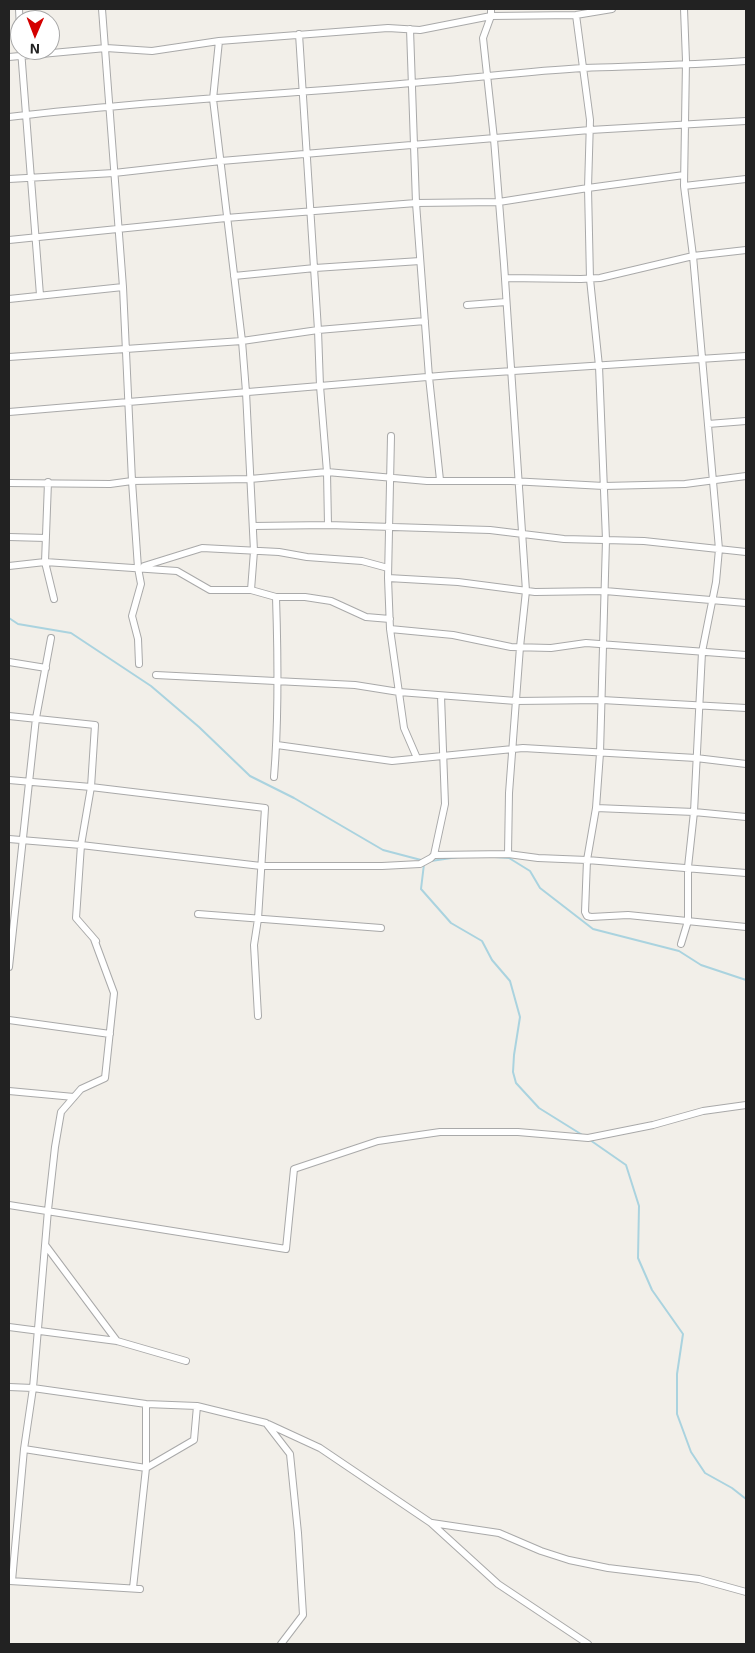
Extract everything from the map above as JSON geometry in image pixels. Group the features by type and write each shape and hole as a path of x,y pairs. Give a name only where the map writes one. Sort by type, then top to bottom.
{"street":[{"path":"102,9 123,287 132,481 138,568 141,584 132,616 138,639 139,664"},
{"path":"60,51 106,48 152,51 219,41 299,34 388,28 420,30 491,12 576,14 612,9"},
{"path":"681,944 688,921 688,867 694,812 702,652 713,599 719,549 693,256 684,186 686,66 684,9"},
{"path":"491,12 483,38 499,202 526,591 509,792 508,854"},
{"path":"576,14 590,130 588,188 590,279 598,366 606,540 600,753 596,808 588,860 584,912 591,918 628,916 746,927"},
{"path":"410,30 416,204 440,480"},
{"path":"299,34 315,268 320,386 327,472 328,525"},
{"path":"219,41 213,99 242,340 254,551 251,590"},
{"path":"22,60 40,296"},
{"path":"9,117 584,68 686,66 746,61"},
{"path":"9,180 114,173 221,161 590,130 746,121"},
{"path":"9,240 118,228 311,211 416,204 499,202 684,175"},
{"path":"684,186 746,179"},
{"path":"504,278 590,279 611,276 693,256 746,250"},
{"path":"234,276 420,261"},
{"path":"9,299 123,287"},
{"path":"467,305 506,302"},
{"path":"9,357 126,350 242,340 318,330 425,322"},
{"path":"9,412 430,377 746,356"},
{"path":"708,424 746,421"},
{"path":"391,436 388,568 390,629 404,728 417,758"},
{"path":"9,483 110,484 132,481 250,479 327,472 427,481 518,481 604,486 685,484 746,476"},
{"path":"48,482 45,562 54,599"},
{"path":"253,526 328,525 490,530 564,539 653,542 746,552"},
{"path":"9,537 46,538"},
{"path":"138,568 202,548 279,552 307,557 362,561 388,568"},
{"path":"9,566 45,562 177,570 210,590 251,590 276,597 305,597 331,601 366,617 390,619"},
{"path":"388,578 458,582 526,591 605,591 746,602"},
{"path":"274,777 279,681 276,597"},
{"path":"390,629 452,634 502,646 551,648 586,642 746,655"},
{"path":"9,967 36,718 51,638"},
{"path":"9,662 46,668"},
{"path":"156,675 355,684 399,692 516,701 602,700 746,708"},
{"path":"9,839 81,845 261,866 382,866 420,864 434,855 445,804 441,696"},
{"path":"9,716 95,725 91,787 81,845 76,918 95,940 114,993 105,1078 81,1089 61,1112 48,1210 33,1388 24,1449 11,1581 137,1589 146,1468 146,1404"},
{"path":"277,745 392,761 513,749 696,758 746,764"},
{"path":"9,780 91,787 265,808 258,919 254,945 258,1016"},
{"path":"596,808 694,812 746,817"},
{"path":"434,855 508,854 538,858 688,867 746,873"},
{"path":"198,914 381,928"},
{"path":"9,1020 110,1034"},
{"path":"9,1091 74,1097"},
{"path":"9,1205 286,1248 294,1169 369,1144 440,1132 518,1132 588,1138 653,1126 703,1111 746,1105"},
{"path":"46,1246 118,1341"},
{"path":"9,1326 118,1341 186,1361"},
{"path":"9,1386 146,1404 197,1406 266,1423 320,1448 431,1522 498,1584 588,1644"},
{"path":"24,1449 146,1468 194,1440 197,1406"},
{"path":"266,1423 290,1454 298,1533 303,1615 281,1644"},
{"path":"431,1522 499,1532 541,1551 569,1560 608,1568 699,1579 746,1592"}],"waterway":[{"path":"9,618 18,624 71,633 151,686 199,727 250,776 294,798 383,850 421,860"},
{"path":"431,861 458,857"},
{"path":"495,857 509,858 530,871 540,888 593,929 679,951 701,965 746,980"},
{"path":"424,864 421,889 451,923 482,941 492,960 510,981 520,1017 514,1055 513,1072 516,1083 539,1108 584,1136"},
{"path":"590,1140 626,1165 639,1206 638,1258 652,1290 683,1334 677,1374 677,1414 691,1452 705,1473 732,1488 746,1499"}]}
